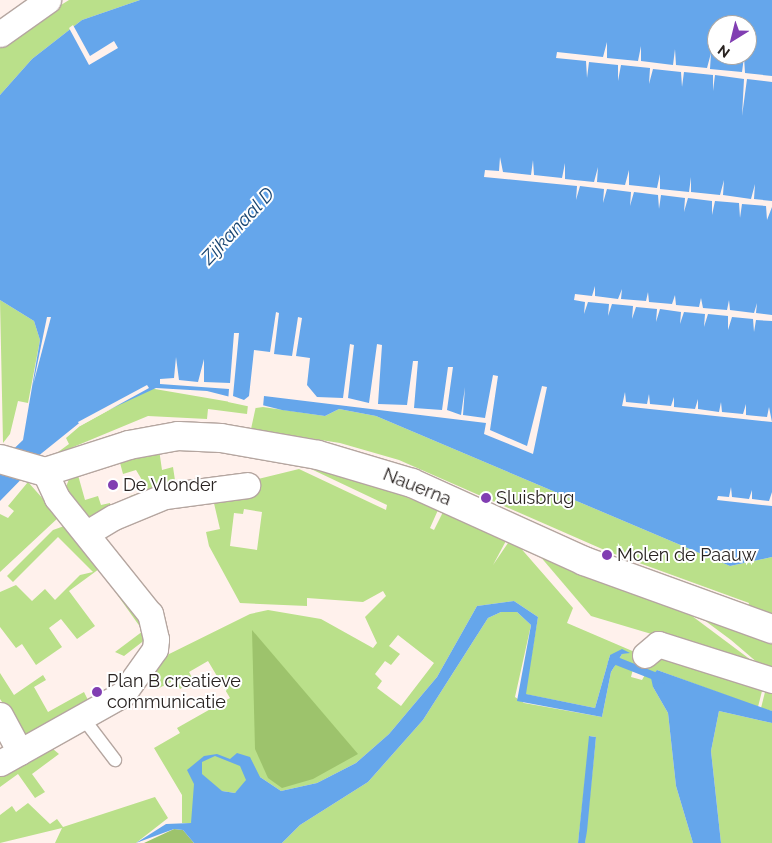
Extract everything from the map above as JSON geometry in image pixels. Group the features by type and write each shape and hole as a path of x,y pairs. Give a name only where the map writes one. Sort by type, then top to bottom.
{"street":[{"path":"0,34 48,0"},
{"name":"Nauerna","path":"41,471 129,445 178,436 221,438 318,455 412,483 584,561 772,629"},
{"path":"0,459 41,471 57,498 87,533 150,614 156,639 126,691 84,718 10,758 0,715"},
{"path":"87,533 114,517 165,496 247,485"},
{"path":"646,655 652,645 665,645 772,680"}],"lane":[{"path":"84,718 115,760"}],"green space":[{"path":"69,0 140,0 82,20 32,59 0,95 0,41 6,45 49,16 44,10 53,10"},
{"path":"0,300 34,321 40,340 28,403 18,401 10,434 3,443"},
{"path":"149,388 248,405 247,414 208,409 207,419 148,416 54,455 69,444 66,438 80,426"},
{"path":"256,406 325,416 339,409 376,416 730,566 772,557 772,617 748,608 749,603 609,552 399,460 340,443 251,429"},
{"path":"159,449 162,470 173,467 176,487 132,501 130,496 148,490 136,470 123,474 119,459"},
{"path":"299,469 386,510 387,505 311,469 381,487 438,510 430,528 434,530 444,510 507,539 493,565 510,540 518,545 573,608 567,623 637,653 631,677 642,680 655,657 772,686 772,711 761,708 766,688 763,687 758,707 657,670 653,687 668,713 676,786 693,843 585,843 596,737 590,736 578,843 282,843 300,825 368,782 423,720 488,618 501,612 517,612 531,625 515,697 524,703 602,717 611,672 622,654 629,653 610,655 595,708 525,694 538,617 514,601 477,606 437,677 389,734 356,763 317,783 281,791 260,777 235,793 222,791 191,823 182,823 182,795 154,748 180,733 177,728 230,698 208,661 189,672 194,681 180,689 175,680 157,689 147,674 157,660 250,614 268,610 321,619 373,648 377,643 365,617 386,596 383,591 363,602 307,598 307,606 240,603 209,546 206,532 220,529 213,499 250,481","holes":["244,509 262,512 257,550 230,546 234,513 243,514","398,635 434,663 401,706 377,688 382,681 375,674 385,661 391,665 400,654 389,646"]},
{"path":"78,475 85,500 98,496 101,505 110,503 111,509 93,517 85,515 66,487 69,479"},
{"path":"28,482 59,517 0,572 0,514 8,518 14,511 8,506"},
{"path":"67,525 135,608 144,624 146,639 124,656 115,652 143,631 99,569 69,591 95,626 77,639 61,619 49,628 62,647 36,665 22,644 16,648 0,627 0,592 16,585 32,601 45,589 55,600 80,575 93,572 58,537 13,582 7,576 53,530"},
{"path":"539,555 684,610 759,666 591,616"},
{"path":"696,614 772,641 772,675 731,640"},
{"path":"252,630 358,754 313,779 282,788 268,778 255,749"},
{"path":"0,673 14,695 43,675 46,680 34,687 48,712 84,692 89,702 28,740 0,699"},
{"path":"719,711 772,723 772,843 721,843 711,751"},
{"path":"53,749 59,754 32,774 45,792 35,798 18,774 0,787 0,771"},
{"path":"155,797 168,818 136,843 55,843 62,828 0,843 0,815 12,806 16,812 28,803 50,824 57,819 63,827"},
{"path":"174,829 183,830 194,843 144,843"}],"water":[{"name":"Zijkanaal D","path":"140,0 772,0 772,557 730,566 376,416 339,409 325,416 282,410 207,391 156,388 78,424 37,457 41,459 0,501 0,462 23,440 40,340 34,321 0,300 0,95 32,59 82,20"},
{"path":"514,601 538,617 526,694 595,708 610,655 622,649 630,653 622,654 611,672 602,717 517,701 531,625 517,612 501,612 488,618 423,720 368,782 300,825 282,843 194,843 183,830 174,829 136,843 166,824 191,823 194,784 187,770 204,756 217,754 230,759 237,753 250,757 260,777 281,791 317,783 356,763 389,734 437,677 477,606","holes":["215,756 240,766 246,780 235,793 222,791 202,774 202,762"]},
{"path":"657,670 772,711 772,723 719,711 711,751 721,843 693,843 676,786 668,713 653,687 651,678"},
{"path":"589,736 596,737 587,831 585,843 578,843"}],"pier":[{"path":"73,25 90,56 114,41 118,48 89,65 69,28"},
{"path":"607,42 607,58 638,61 641,46 641,61 673,65 675,49 676,65 707,68 708,65 710,65 710,69 742,72 744,65 745,73 772,76 772,82 747,79 742,116 744,79 715,75 713,91 713,75 684,72 682,87 681,72 653,69 649,84 650,68 621,65 618,81 618,65 589,62 587,78 586,61 556,58 557,52 603,57"},
{"path":"500,157 503,172 531,175 533,160 534,175 562,178 565,163 565,179 594,182 598,167 597,182 625,185 629,170 629,185 657,188 660,174 660,189 689,192 691,177 691,192 720,195 724,180 723,195 751,199 755,184 754,199 772,201 772,207 767,220 766,206 742,204 740,218 739,203 715,201 712,215 712,201 688,198 684,212 685,198 661,195 659,209 658,195 634,192 630,206 631,192 607,189 603,203 604,189 580,186 576,200 577,186 484,177 485,170 499,171"},
{"path":"595,286 595,296 618,299 622,289 621,299 646,301 648,292 649,302 672,304 675,295 676,305 699,307 701,298 703,308 727,310 729,300 730,310 754,313 757,303 756,313 772,315 772,321 756,320 754,332 753,319 732,317 728,330 728,316 708,314 704,327 705,314 684,312 680,324 681,312 660,309 656,322 657,309 636,307 632,319 633,306 612,304 608,316 609,304 588,302 584,314 585,302 574,300 575,294 592,296"},
{"path":"276,312 279,313 274,354 292,356 298,317 302,318 296,356 310,358 307,385 317,397 343,398 350,344 354,345 348,398 369,403 377,344 382,345 378,404 407,405 413,361 418,361 414,408 442,410 448,367 453,367 447,410 461,415 465,387 463,415 485,418 493,375 498,376 490,430 527,446 542,386 547,387 533,454 484,434 486,423 264,396 263,407 256,408 228,402 229,389 160,384 160,379 174,378 176,357 179,380 198,382 204,359 204,382 230,383 234,333 239,333 233,396 244,400 249,396 254,350 270,352"},
{"path":"47,317 51,317 33,385"},
{"path":"147,385 149,388 80,426 78,422"},
{"path":"625,392 626,402 647,404 649,394 650,404 671,406 674,397 674,407 695,409 698,399 698,409 719,412 721,402 722,412 743,414 746,404 746,415 767,417 769,407 772,422 622,406"},
{"path":"731,487 732,497 749,499 752,490 752,499 769,501 772,492 772,506 717,500 718,496 729,497"}],"waterway":[{"path":"612,663 614,660 662,679"}],"place":[{"name":"De Vlonder","path":"113,485"},
{"name":"Sluisbrug","path":"486,498"},
{"name":"Molen de Paauw","path":"607,555"},
{"name":"Plan B creatieve communicatie","path":"97,692"}]}
